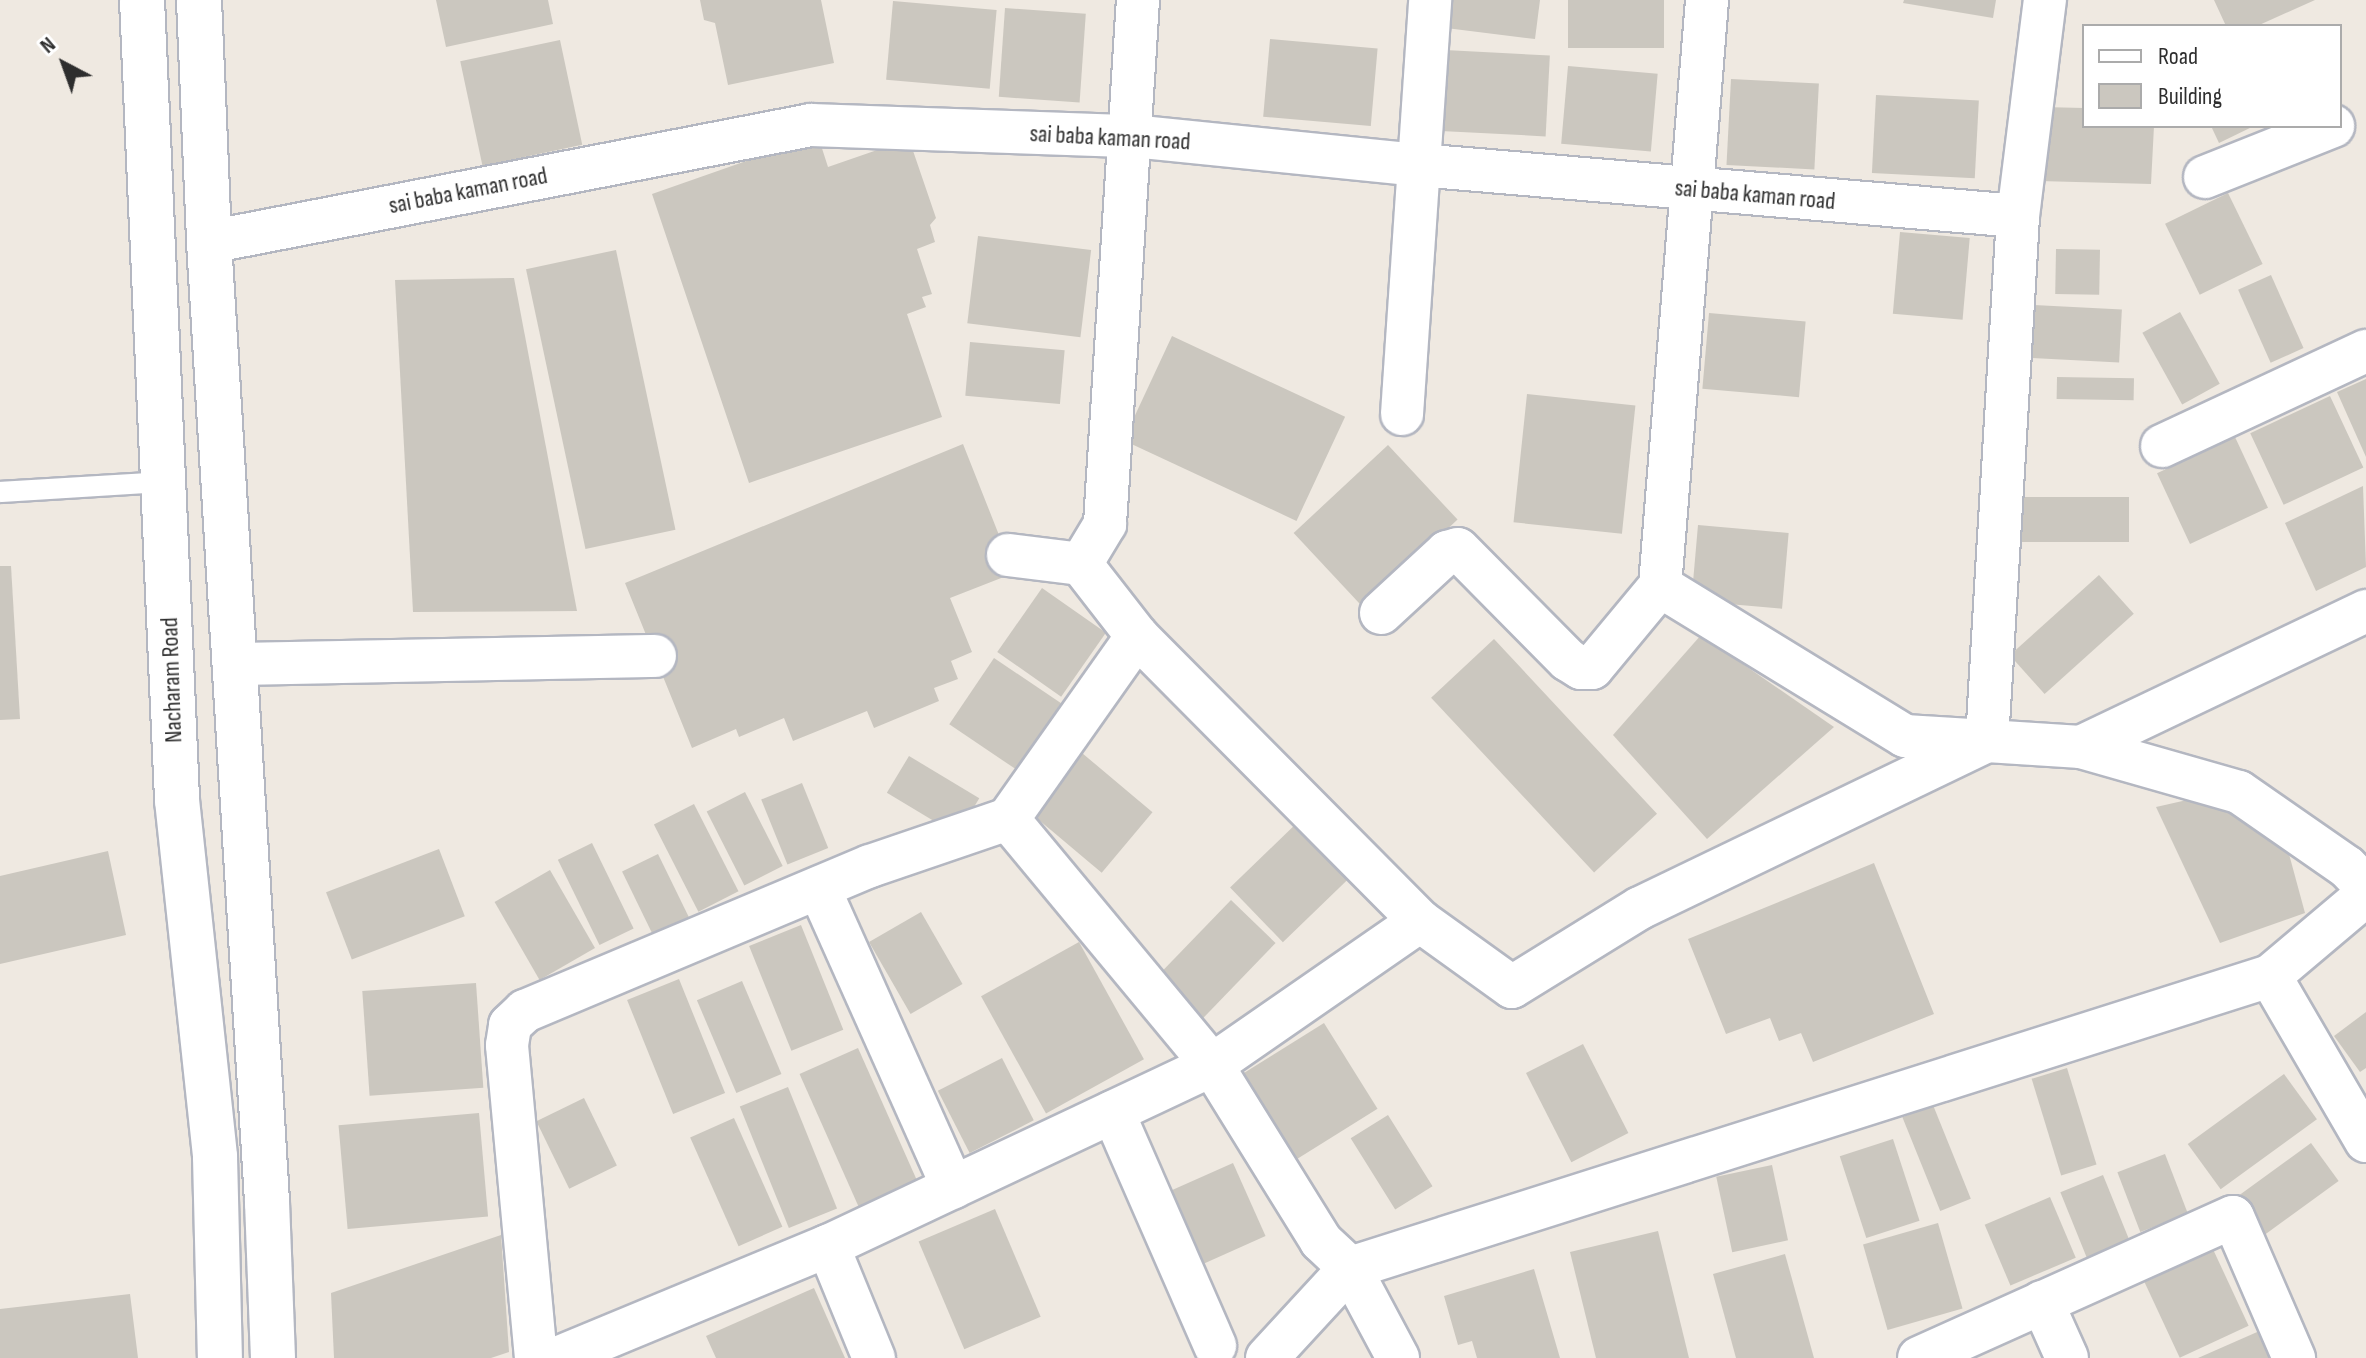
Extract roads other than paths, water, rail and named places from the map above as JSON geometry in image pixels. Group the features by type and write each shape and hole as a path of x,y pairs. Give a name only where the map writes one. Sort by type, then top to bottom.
{"main road":[{"name":"Nacharam Road","path":"142,0 177,800 215,1157 220,1358"},
{"path":"199,0 209,242 267,1202 273,1358"}],"street":[{"path":"1081,564 1105,524 1132,136 1138,0"},
{"path":"1402,414 1430,0"},
{"path":"1381,613 1447,552 1458,549 1568,660 1581,668 1592,668 1660,586 1707,0"},
{"path":"1987,741 2018,216 2045,0"},
{"path":"2342,122 2366,113"},
{"name":"sai baba kaman road","path":"209,242 811,125 1132,136 1419,165 2018,216"},
{"path":"2205,177 2328,128"},
{"path":"2162,446 2366,351"},
{"path":"1008,555 1081,564 1137,636 1420,921 1512,987 1640,908 1987,741"},
{"path":"1267,1358 1350,1268 2270,976 2361,877 2239,792 2081,747 1905,736 1660,586"},
{"path":"2081,747 2366,611"},
{"path":"536,1358 507,1045 510,1025 525,1011 819,888 1008,819 1137,636"},
{"path":"234,664 655,656"},
{"path":"1008,819 1212,1065 1321,1241 1350,1268 1398,1358"},
{"path":"819,888 953,1187"},
{"path":"557,1358 828,1246 1212,1065 1420,921"},
{"path":"2270,976 2366,1141"},
{"path":"1113,1112 1215,1346"},
{"path":"1919,1358 2233,1217 2294,1358"},
{"path":"828,1246 874,1358"},
{"path":"2042,1302 2067,1358"}],"lane":[{"path":"0,492 164,482"}]}
